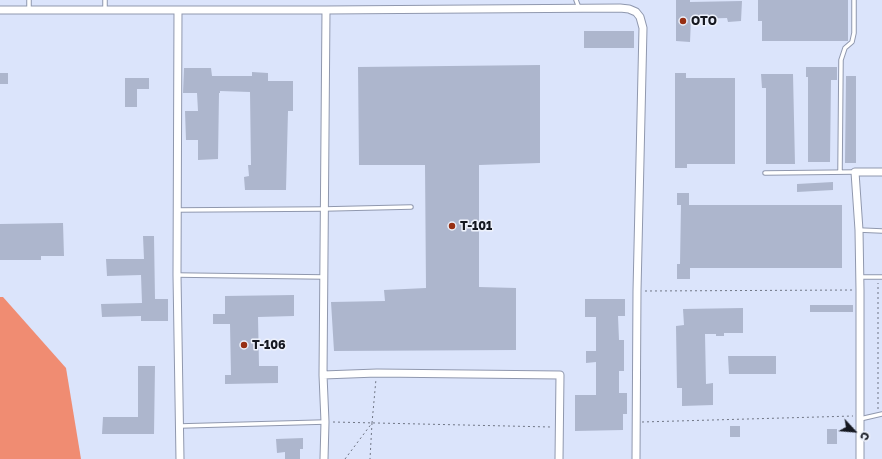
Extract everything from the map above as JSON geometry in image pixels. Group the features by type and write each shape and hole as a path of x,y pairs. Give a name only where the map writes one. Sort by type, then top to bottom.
{"street":[{"path":"0,10 629,9 636,12 640,17 643,28 637,291 636,459"},
{"path":"178,10 177,275 180,459"},
{"path":"324,459 325,422 323,375 326,10"},
{"path":"860,459 860,277 859,230 855,172 882,172"},
{"path":"323,375 377,373 560,375 559,459"}],"lane":[{"path":"29,0 29,10"},
{"path":"105,0 105,9"},
{"path":"576,0 579,9"},
{"path":"840,172 841,60 845,48 852,42 854,33 854,0"},
{"path":"765,173 855,172"},
{"path":"177,210 411,207"},
{"path":"859,230 882,231"},
{"path":"177,275 324,278"},
{"path":"860,277 880,277"},
{"path":"860,417 880,414"},
{"path":"180,426 325,422"}],"path":[{"path":"880,277 880,414"},
{"path":"637,291 860,290"},
{"path":"370,459 377,373"},
{"path":"636,422 860,417"},
{"path":"325,422 560,427"},
{"path":"345,459 372,424"}],"shaded area":[{"path":"0,297 3,297 66,368 81,459 0,459"}],"building":[{"name":"ОТО","path":"676,0 690,0 690,2 742,1 741,21 728,22 727,18 691,19 690,42 676,41"},
{"path":"758,0 848,0 848,41 762,41 762,21 758,21"},
{"path":"584,31 634,31 634,48 584,48"},
{"name":"Т-101","path":"540,65 540,163 479,165 479,287 516,288 516,350 334,351 331,302 385,301 384,290 426,288 425,165 359,165 358,67"},
{"path":"806,67 837,67 837,80 831,80 830,162 808,162 808,77 806,77"},
{"path":"184,68 211,68 212,76 252,76 252,72 268,73 268,81 293,81 293,111 288,111 286,190 245,190 244,177 249,176 248,165 251,165 250,92 220,91 218,159 198,160 198,140 186,140 185,111 198,111 197,93 183,93"},
{"path":"0,73 8,73 8,84 0,84"},
{"path":"675,73 686,73 686,78 735,78 735,164 687,164 687,168 675,168"},
{"path":"761,74 793,74 795,164 766,164 766,88 762,88"},
{"path":"846,76 856,76 856,163 845,163"},
{"path":"125,78 149,78 149,89 137,89 137,107 125,107"},
{"path":"833,182 833,190 797,192 797,184"},
{"path":"677,193 689,193 689,205 842,205 842,268 690,268 690,279 677,279 677,264 680,264 681,205 677,205"},
{"path":"63,223 64,256 41,256 41,260 0,260 0,224"},
{"path":"143,236 154,236 155,299 168,299 168,321 141,321 141,316 102,317 101,304 142,303 141,275 107,276 106,259 144,259"},
{"name":"Т-106","path":"294,295 294,316 258,317 259,366 278,366 278,383 225,384 225,375 231,375 230,324 213,324 213,314 225,314 225,296"},
{"path":"585,299 625,299 625,316 618,316 619,340 624,340 624,371 619,371 619,393 627,393 627,414 623,414 623,430 575,431 575,395 596,395 596,362 586,363 586,351 596,351 596,317 585,317"},
{"path":"810,305 853,305 853,312 810,312"},
{"path":"743,308 743,333 724,333 724,336 705,334 706,384 713,383 713,405 682,406 682,388 677,388 676,326 684,325 683,309"},
{"path":"728,356 776,356 776,374 729,374"},
{"path":"138,366 155,366 154,434 102,434 103,417 138,417"},
{"path":"730,426 740,426 740,437 730,437"},
{"path":"827,429 837,429 837,444 827,444"},
{"path":"303,438 303,449 300,449 300,459 285,459 285,452 277,453 276,439"}],"place":[{"name":"ОТО","path":"683,21"},
{"name":"Т-101","path":"452,226"},
{"name":"Т-106","path":"244,345"}]}
